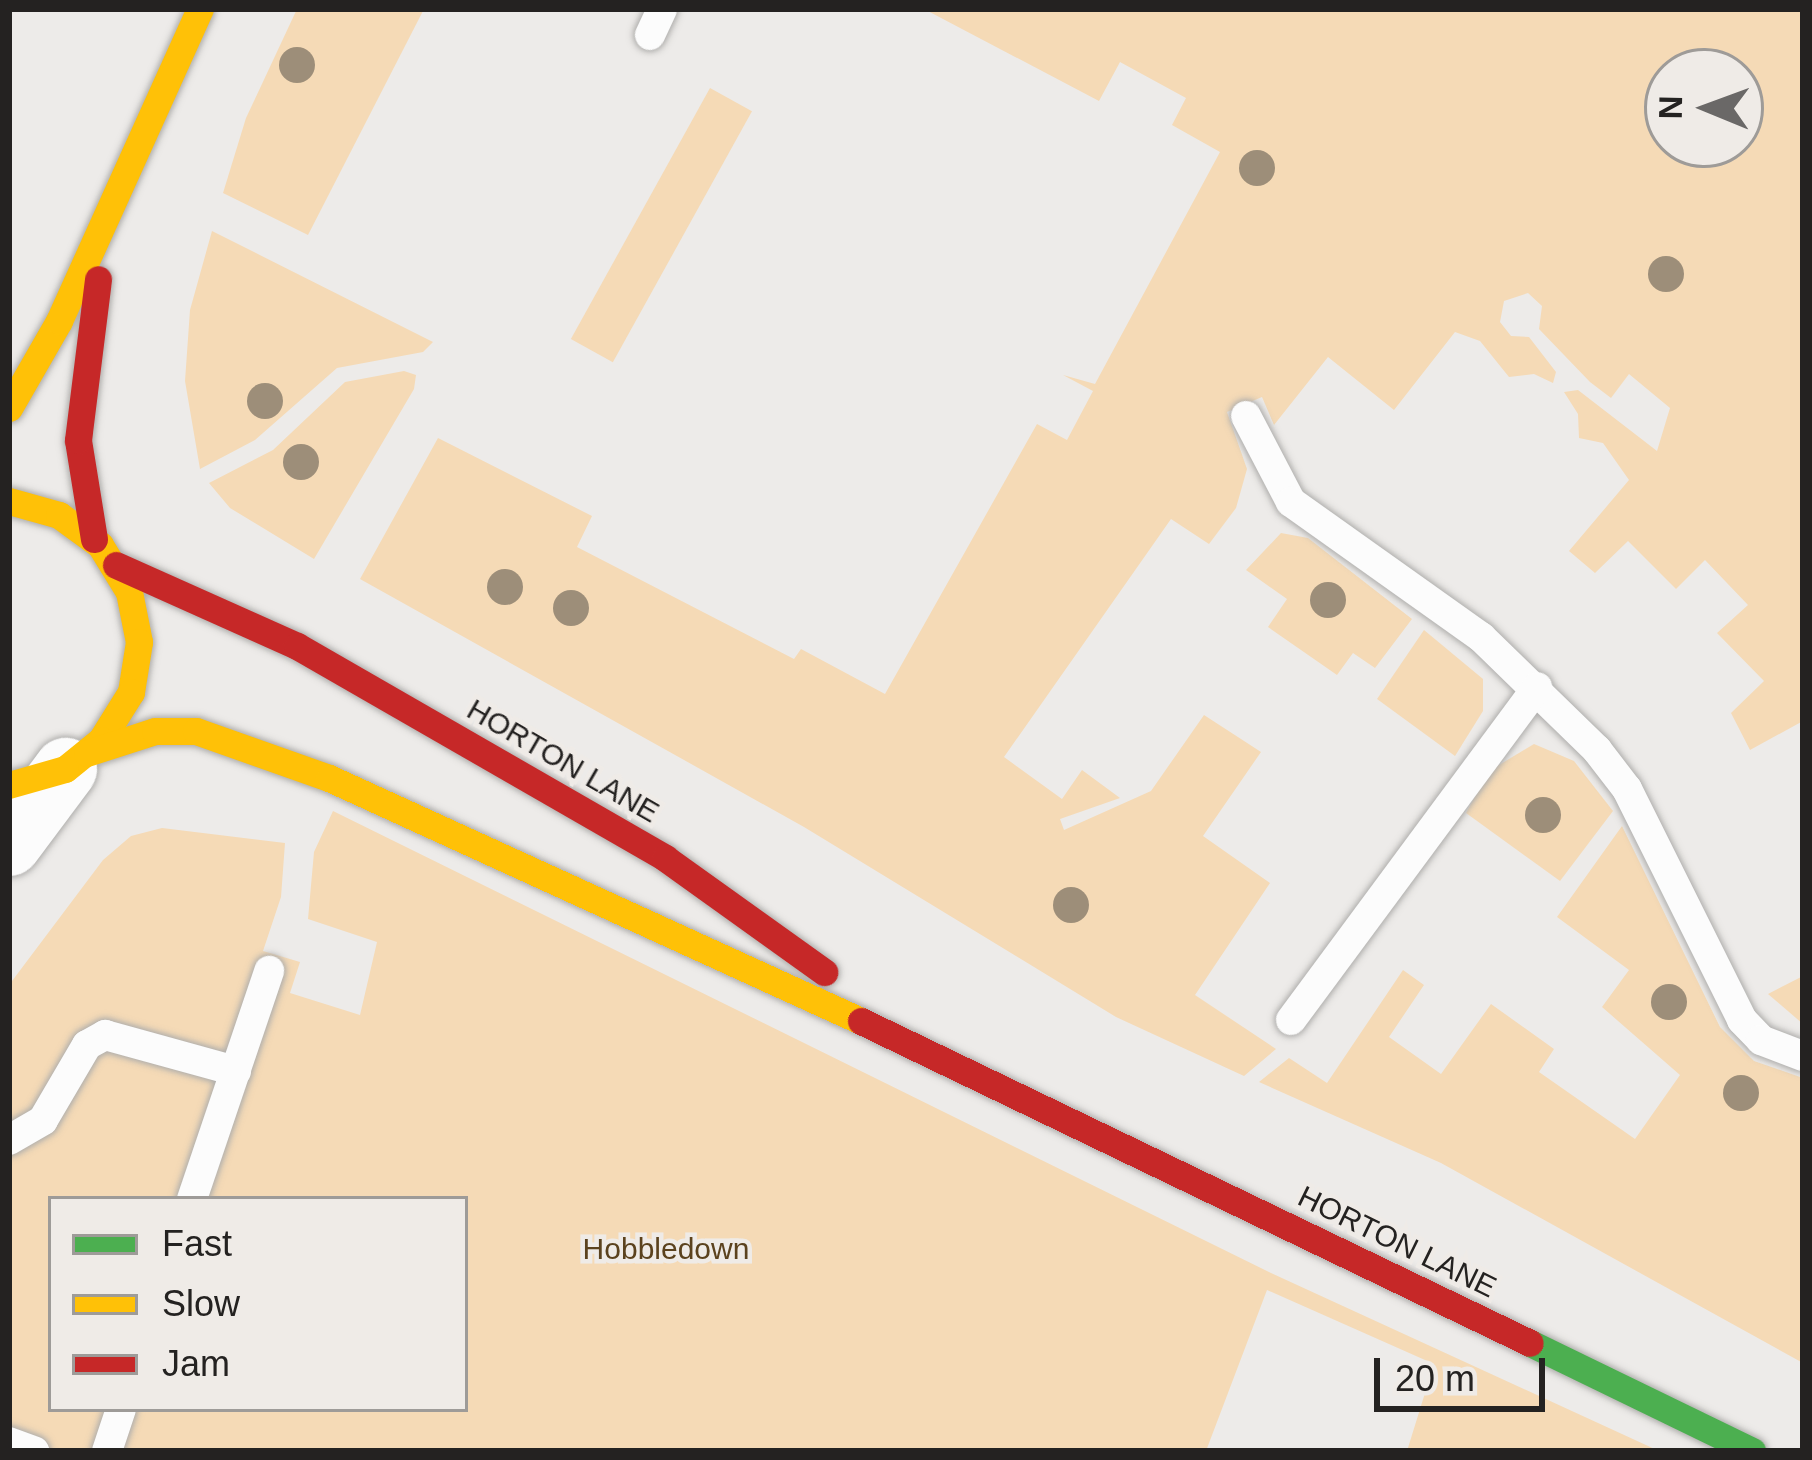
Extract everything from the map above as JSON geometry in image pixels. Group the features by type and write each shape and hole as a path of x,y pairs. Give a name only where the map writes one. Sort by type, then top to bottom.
{"street":[{"path":"9,408 107,216 200,9"},
{"path":"94,539 78,440 107,216"},
{"path":"9,502 48,510 94,539 116,566 136,614 138,661 121,712 54,769 9,844"},
{"name":"HORTON LANE","path":"116,566 296,646 665,858 949,1061"},
{"name":"HORTON LANE","path":"54,769 169,730 243,743 949,1061 1752,1451"}],"lane":[{"path":"1246,416 1292,502 1469,628 1537,687 1628,789 1742,1020 1761,1040 1803,1056"},
{"path":"1291,1020 1537,687"},
{"path":"193,1196 269,971"},
{"path":"9,1140 43,1120 87,1045 105,1035 236,1071"},
{"path":"106,1451 120,1412"},
{"path":"9,1442 34,1451"}],"green space":[{"path":"297,9 424,9 308,235 223,193 246,118"},
{"path":"924,9 1803,9 1803,721 1750,750 1731,713 1764,681 1717,633 1748,605 1705,560 1676,589 1628,541 1595,573 1569,551 1629,480 1603,443 1579,438 1578,414 1564,392 1578,390 1657,451 1670,408 1629,374 1611,398 1590,382 1539,329 1542,306 1528,293 1504,301 1500,322 1511,336 1529,337 1556,372 1553,383 1534,374 1509,377 1480,341 1455,332 1394,410 1328,357 1274,425 1262,397 1227,412 1247,469 1236,508 1209,544 1171,519 1004,757 1062,799 1082,770 1120,798 1060,819 1064,830 1151,791 1204,715 1261,752 1203,836 1270,883 1195,995 1276,1049 1244,1076 1116,1017 804,827 360,579 438,438 592,516 577,547 794,659 801,649 885,694 1037,424 1067,440 1093,391 1063,375 1095,384 1220,152 1172,125 1186,98 1120,62 1099,101"},
{"path":"710,88 752,111 613,362 571,339"},
{"path":"212,231 433,342 423,352 337,368 255,440 200,469 185,381 190,310"},
{"path":"404,371 416,375 414,389 314,559 230,508 209,483 273,450 345,382"},
{"path":"1281,533 1308,538 1412,619 1375,668 1353,653 1337,675 1268,627 1287,599 1246,570"},
{"path":"1424,630 1483,679 1483,711 1455,756 1377,699"},
{"path":"1534,744 1574,761 1613,811 1560,881 1466,813 1489,771"},
{"name":"Hobbledown","path":"333,811 1271,1273 1659,1451 1407,1451 1434,1364 1267,1290 1206,1451 9,1451 9,985 103,860 131,836 162,828 285,843 281,897 263,951 300,962 290,993 360,1015 377,942 308,919 314,852"},
{"path":"1622,826 1720,1027 1754,1061 1803,1078 1803,1363 1441,1163 1259,1082 1289,1058 1327,1083 1403,970 1424,985 1389,1037 1441,1074 1491,1004 1554,1049 1539,1072 1635,1139 1680,1075 1602,1007 1629,970 1557,917"},
{"path":"1803,976 1803,1024 1768,994"}],"traffic: fast":[{"path":"1530,1343 1752,1451"}],"traffic: slow":[{"path":"9,408 59,321 200,9"},
{"path":"9,501 59,515 100,545 129,592 139,642 131,692 101,740 65,769 9,785"},
{"path":"87,753 155,731 196,731 329,778 861,1021"}],"traffic: jam":[{"path":"94,539 78,440 98,279"},
{"path":"116,565 297,646 665,858 824,972"},
{"path":"861,1021 1530,1343"}]}
